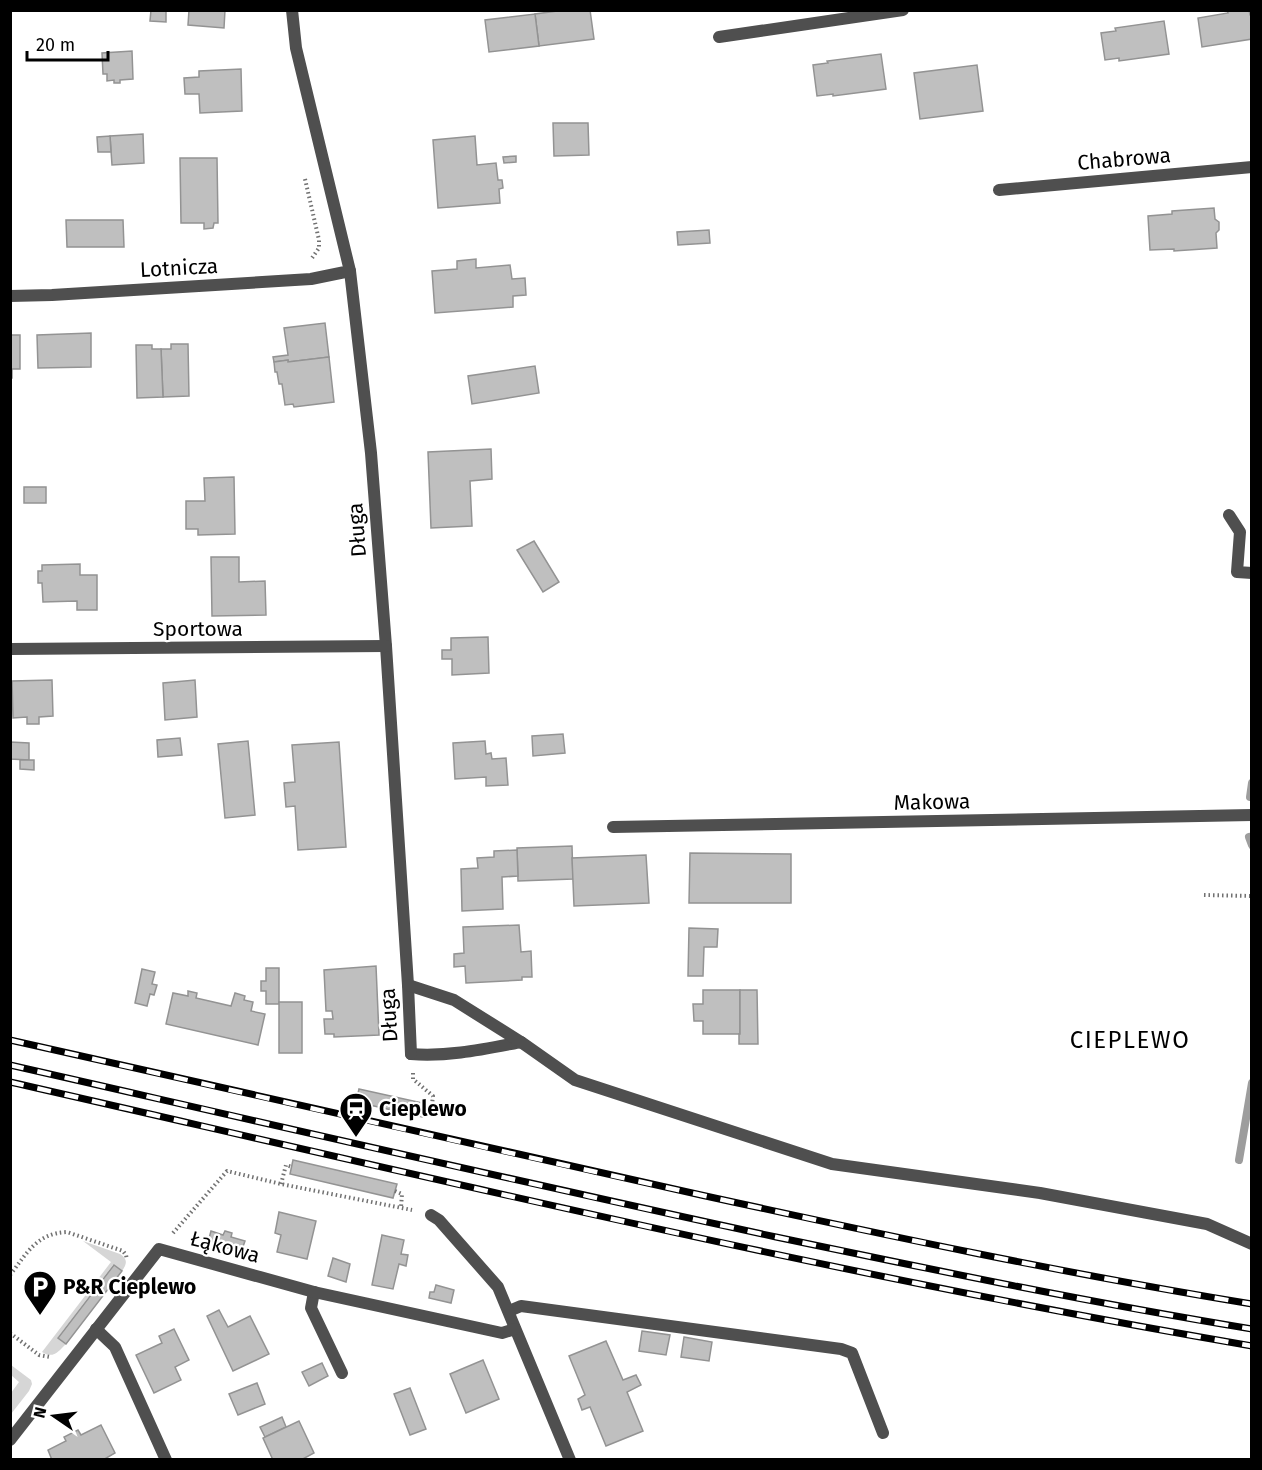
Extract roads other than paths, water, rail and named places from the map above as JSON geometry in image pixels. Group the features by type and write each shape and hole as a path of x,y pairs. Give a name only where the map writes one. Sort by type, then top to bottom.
{"street":[{"name":"Długa","path":"291,10 296,48 350,271 371,453 386,646 411,1054 432,1056 453,1054 521,1042"},
{"path":"719,37 903,10"},
{"name":"Chabrowa","path":"999,190 1251,167"},
{"name":"Lotnicza","path":"10,296 311,279 350,271"},
{"path":"1229,515 1240,532 1237,572 1251,573"},
{"name":"Sportowa","path":"10,649 386,646"},
{"name":"Makowa","path":"613,827 1251,815"},
{"path":"408,985 454,1000 521,1042 575,1080 832,1164 1040,1193 1207,1224 1251,1244"},
{"path":"431,1215 439,1220 498,1287 570,1460"},
{"name":"Łąkowa","path":"10,1440 159,1249 314,1292 502,1333 515,1329"},
{"path":"314,1292 311,1308 342,1373"},
{"path":"509,1311 521,1306 841,1348 852,1353 883,1433"},
{"path":"96,1329 115,1347 166,1460"}],"waterway":[{"path":"1250,797 1252,783"},
{"path":"1249,837 1252,845"},
{"path":"1239,1160 1252,1083"}],"railway":[{"path":"10,1040 838,1225 1045,1267 1252,1304"},
{"path":"10,1065 776,1237 954,1274 1252,1329"},
{"path":"10,1082 785,1256 940,1288 1252,1346"}],"place":[{"name":"Cieplewo","path":"356,1138"},
{"name":"P&R Cieplewo","path":"40,1316"}],"district":[{"name":"CIEPLEWO","path":"1130,1040"}]}
